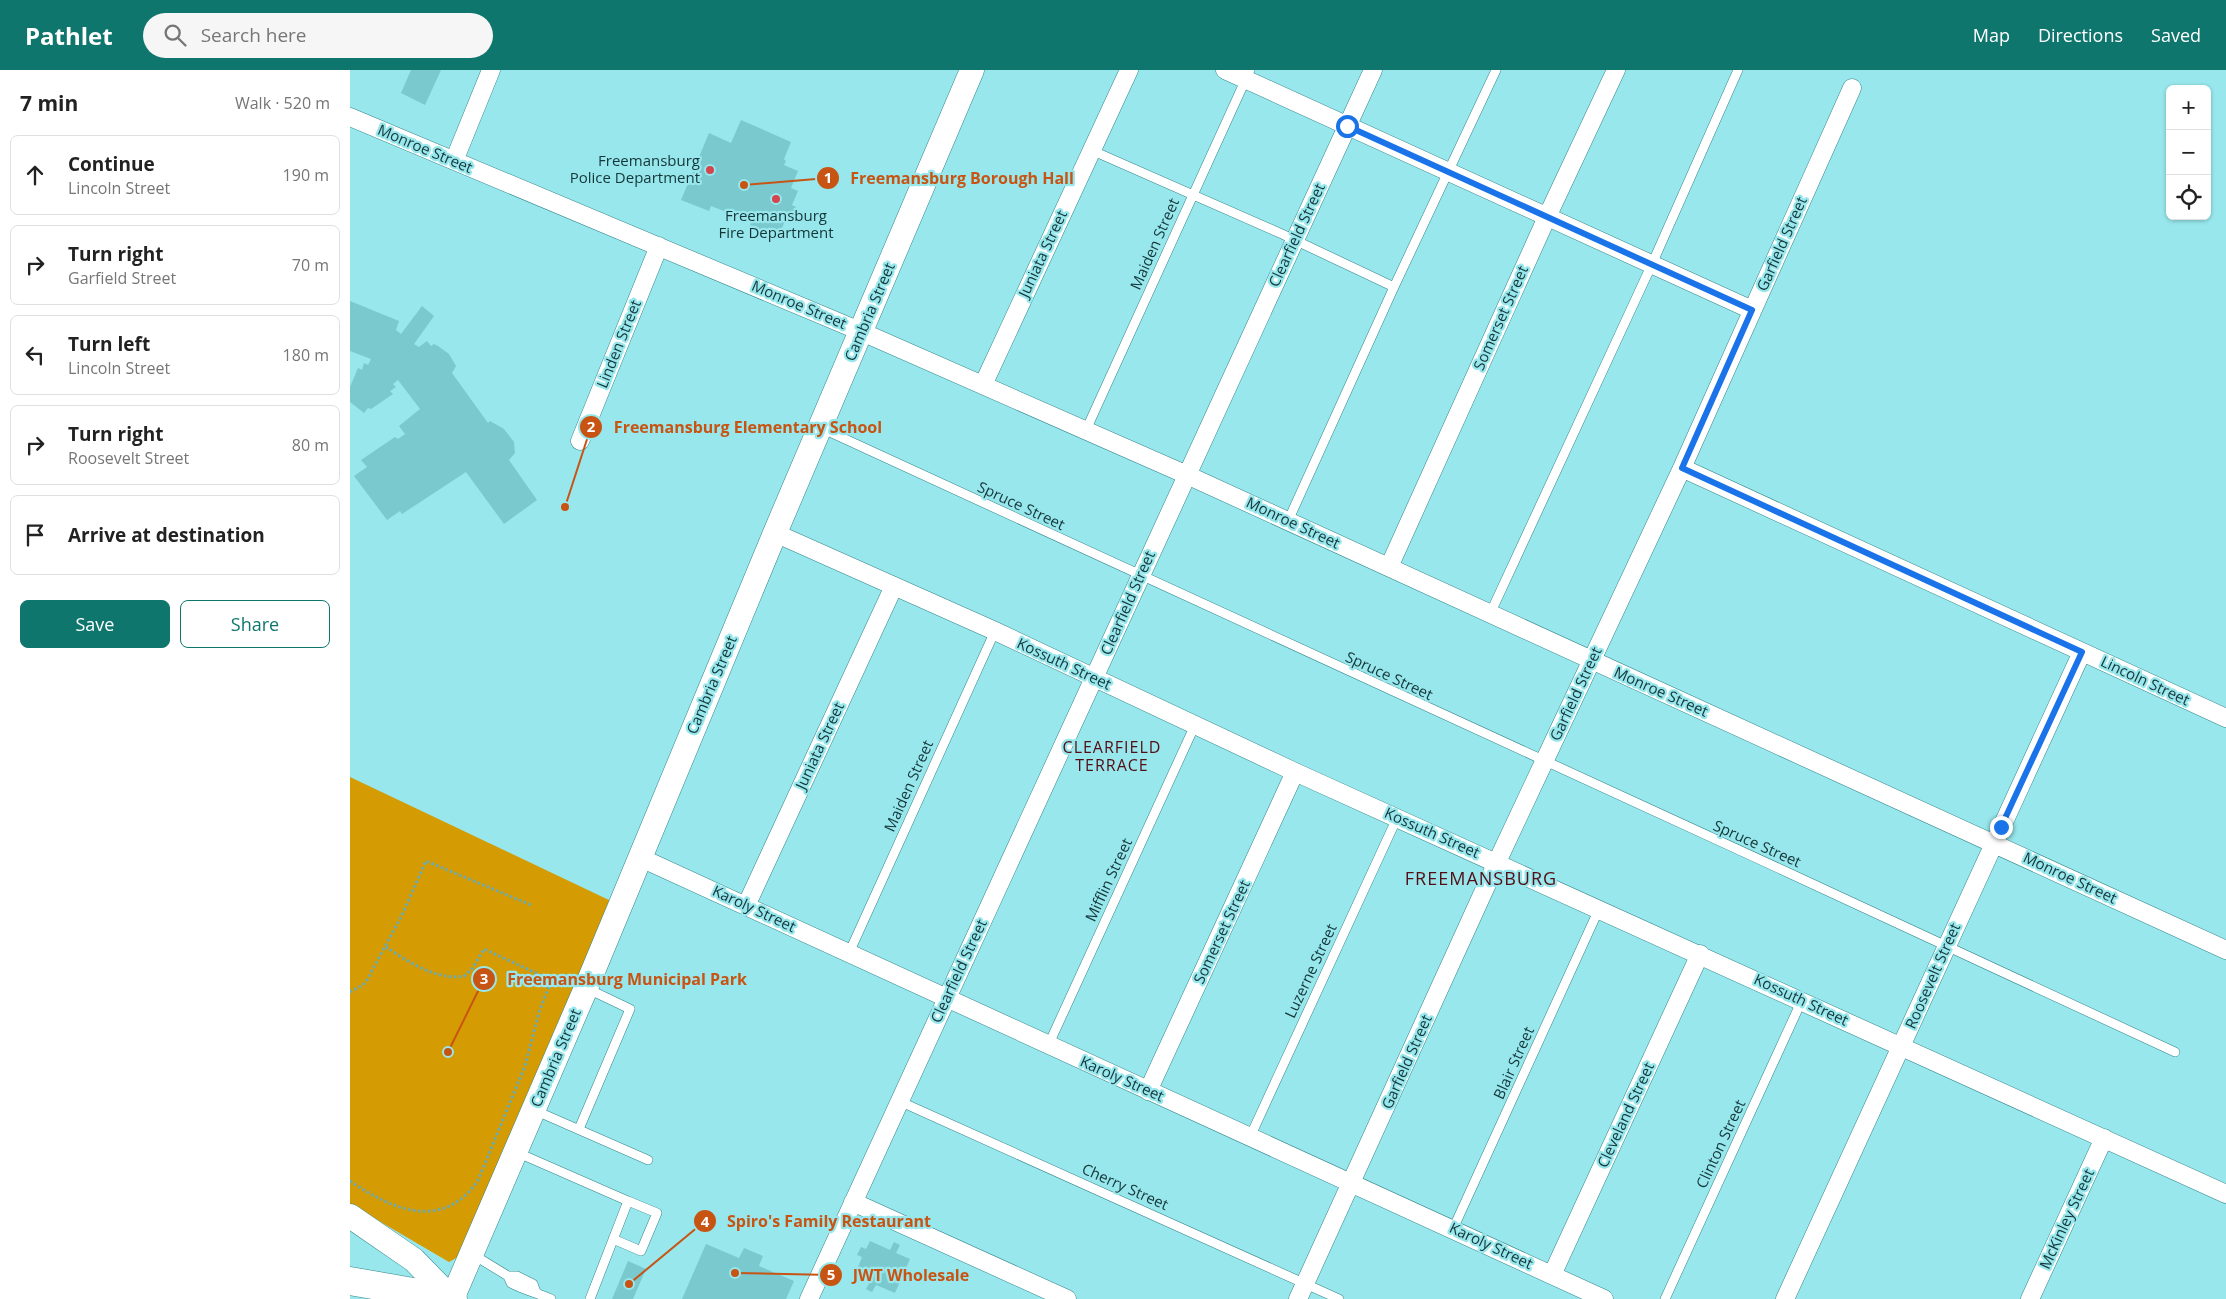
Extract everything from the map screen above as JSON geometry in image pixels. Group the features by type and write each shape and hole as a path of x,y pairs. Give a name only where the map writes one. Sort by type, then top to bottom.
{"main road":[{"path":"350,1281 452,1299"}],"street":[{"path":"454,161 491,70"},
{"name":"Cambria Street","path":"452,1299 534,1110 578,985 641,858 972,70"},
{"name":"Juniata Street","path":"983,385 1129,70"},
{"path":"1224,70 1248,75 1347,126 1752,310"},
{"name":"Clearfield Street","path":"809,1299 1373,70"},
{"name":"Somerset Street","path":"1389,567 1547,217 1616,70"},
{"name":"Garfield Street","path":"1302,1291 1497,862 1682,468 1852,88"},
{"name":"Monroe Street","path":"350,117 862,332 1086,430 2226,950"},
{"name":"Linden Street","path":"580,441 659,246"},
{"name":"Lincoln Street","path":"1682,468 2226,718"},
{"name":"Kossuth Street","path":"776,533 995,631 1295,772 1802,1000 2226,1194"},
{"name":"Juniata Street","path":"746,906 894,586"},
{"name":"Roosevelt Street","path":"1785,1299 2082,652"},
{"name":"Somerset Street","path":"1148,1092 1295,772"},
{"name":"Karoly Street","path":"641,858 1148,1092 1352,1182 1604,1299"},
{"name":"Cleveland Street","path":"1552,1275 1700,954"},
{"name":"McKinley Street","path":"2030,1299 2104,1138"},
{"path":"853,1202 1067,1299"},
{"path":"350,1216 414,1260 452,1299"}],"lane":[{"path":"1288,521 1394,287 1496,70"},
{"path":"1490,614 1652,264 1738,70"},
{"name":"Maiden Street","path":"1086,430 1248,75"},
{"path":"1091,150 1295,240 1394,287"},
{"name":"Spruce Street","path":"821,428 1140,577 1947,945 2175,1052"},
{"name":"Maiden Street","path":"849,953 995,631"},
{"name":"Mifflin Street","path":"1048,1046 1195,725"},
{"name":"Luzerne Street","path":"1250,1137 1397,818"},
{"name":"Blair Street","path":"1453,1229 1599,909"},
{"path":"578,985 630,1009 579,1129"},
{"name":"Clinton Street","path":"1664,1299 1802,1000"},
{"name":"Cherry Street","path":"899,1101 1302,1291 1339,1299"},
{"path":"534,1110 648,1160"},
{"path":"516,1152 657,1213 641,1251 613,1240"},
{"path":"590,1299 628,1201"},
{"path":"471,1254 508,1276 510,1284 529,1293 536,1292 551,1299"}],"path":[{"path":"350,992 363,985 367,980 386,947 426,861 531,905"},
{"path":"386,947 406,961 427,970 459,977 468,973 484,949 548,979 578,985"},
{"path":"350,1181 381,1200 405,1208 426,1212 434,1212 448,1207 470,1192 479,1178 522,1074 539,1012 550,984 548,979"}],"shaded area":[{"path":"350,777 611,901 458,1257 449,1262 350,1204"}],"building":[{"path":"411,70 441,70 425,105 401,93"},
{"path":"741,120 791,142 784,159 786,161 784,165 798,171 791,188 798,191 792,205 796,207 792,216 788,214 778,237 750,225 752,221 743,217 711,206 709,211 681,200 709,133 731,143"},
{"path":"350,301 399,321 396,330 401,334 422,306 434,316 414,344 419,347 427,341 431,346 434,344 449,354 456,366 452,373 488,423 490,421 504,429 514,442 515,453 509,460 537,500 504,524 466,472 402,514 400,511 387,520 354,476 367,467 361,460 395,437 398,439 405,434 399,426 420,409 398,380 393,384 396,387 390,391 393,394 371,409 368,408 364,413 350,402 350,387 358,368 362,370 364,363 368,365 371,359 350,351"},
{"path":"870,1241 890,1250 894,1242 900,1245 896,1253 910,1259 895,1293 876,1285 872,1292 866,1289 870,1282 855,1275 862,1257 857,1255 861,1247 866,1249"},
{"path":"706,1244 739,1258 744,1248 763,1256 759,1266 794,1281 786,1299 682,1299"},
{"path":"628,1261 646,1269 633,1299 612,1299"}],"place":[{"name":"Freemansburg Police Department","path":"710,170"},
{"name":"Freemansburg Borough Hall","path":"744,185"},
{"name":"Freemansburg Fire Department","path":"776,199"},
{"name":"Freemansburg Elementary School","path":"565,507"},
{"name":"Freemansburg Municipal Park","path":"448,1052"},
{"name":"JWT Wholesale","path":"735,1273"},
{"name":"Spiro's Family Restaurant","path":"629,1284"}],"district":[{"name":"CLEARFIELD TERRACE","path":"1112,756"},
{"name":"FREEMANSBURG","path":"1481,879"}],"route":[{"path":"1347,126 1752,310 1682,468 2082,652 2001,827"}]}
